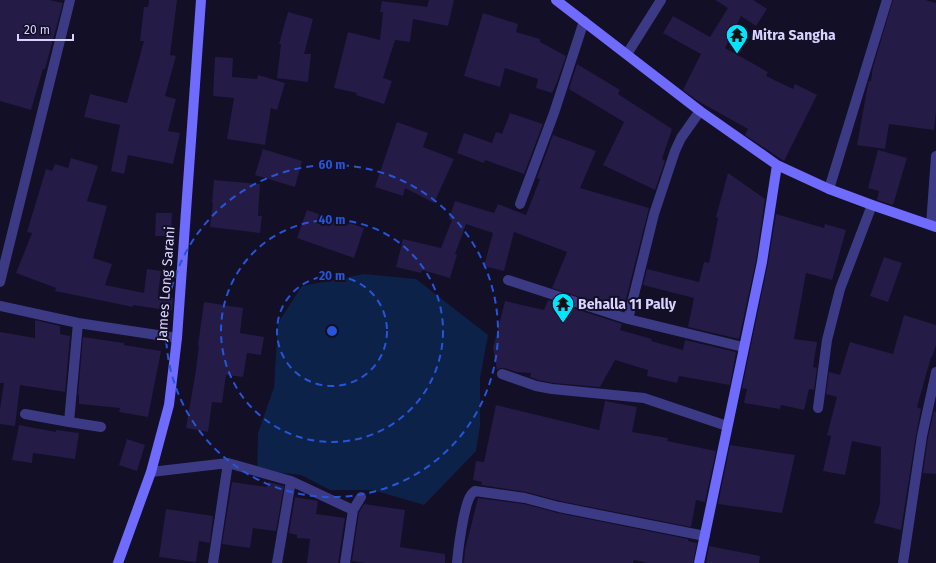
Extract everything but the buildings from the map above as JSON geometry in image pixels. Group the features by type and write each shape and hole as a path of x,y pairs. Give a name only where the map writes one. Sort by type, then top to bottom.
{"street":[{"path":"0,282 70,0"},
{"name":"James Long Sarani","path":"118,563 151,472 169,405 177,338 201,0"},
{"path":"556,0 700,111 777,165 829,189 933,226 936,156"},
{"path":"627,54 661,0"},
{"path":"829,189 887,0"},
{"path":"520,204 554,113 584,21"},
{"path":"628,319 654,214 675,151 681,138 700,111"},
{"path":"699,563 762,262 777,165"},
{"path":"818,408 827,340 840,289 872,205"},
{"path":"508,280 628,319 743,347"},
{"path":"0,306 78,323 177,338"},
{"path":"69,422 78,323"},
{"path":"903,563 922,436 936,372"},
{"path":"502,374 536,386 552,389 644,398 727,426"},
{"path":"25,414 101,427"},
{"path":"151,472 228,463 291,481 353,510"},
{"path":"213,563 228,463"},
{"path":"277,563 291,481"},
{"path":"457,563 467,502 475,491 525,498 559,507 705,536"},
{"path":"345,563 353,510 361,497"}],"water":[{"path":"364,274 416,279 488,335 480,378 480,426 476,451 424,505 373,490 330,490 301,475 257,470 258,433 274,387 278,323 302,286"}],"place":[{"name":"Mitra Sangha","path":"737,54"},
{"name":"Behalla 11 Pally","path":"563,324"}]}
